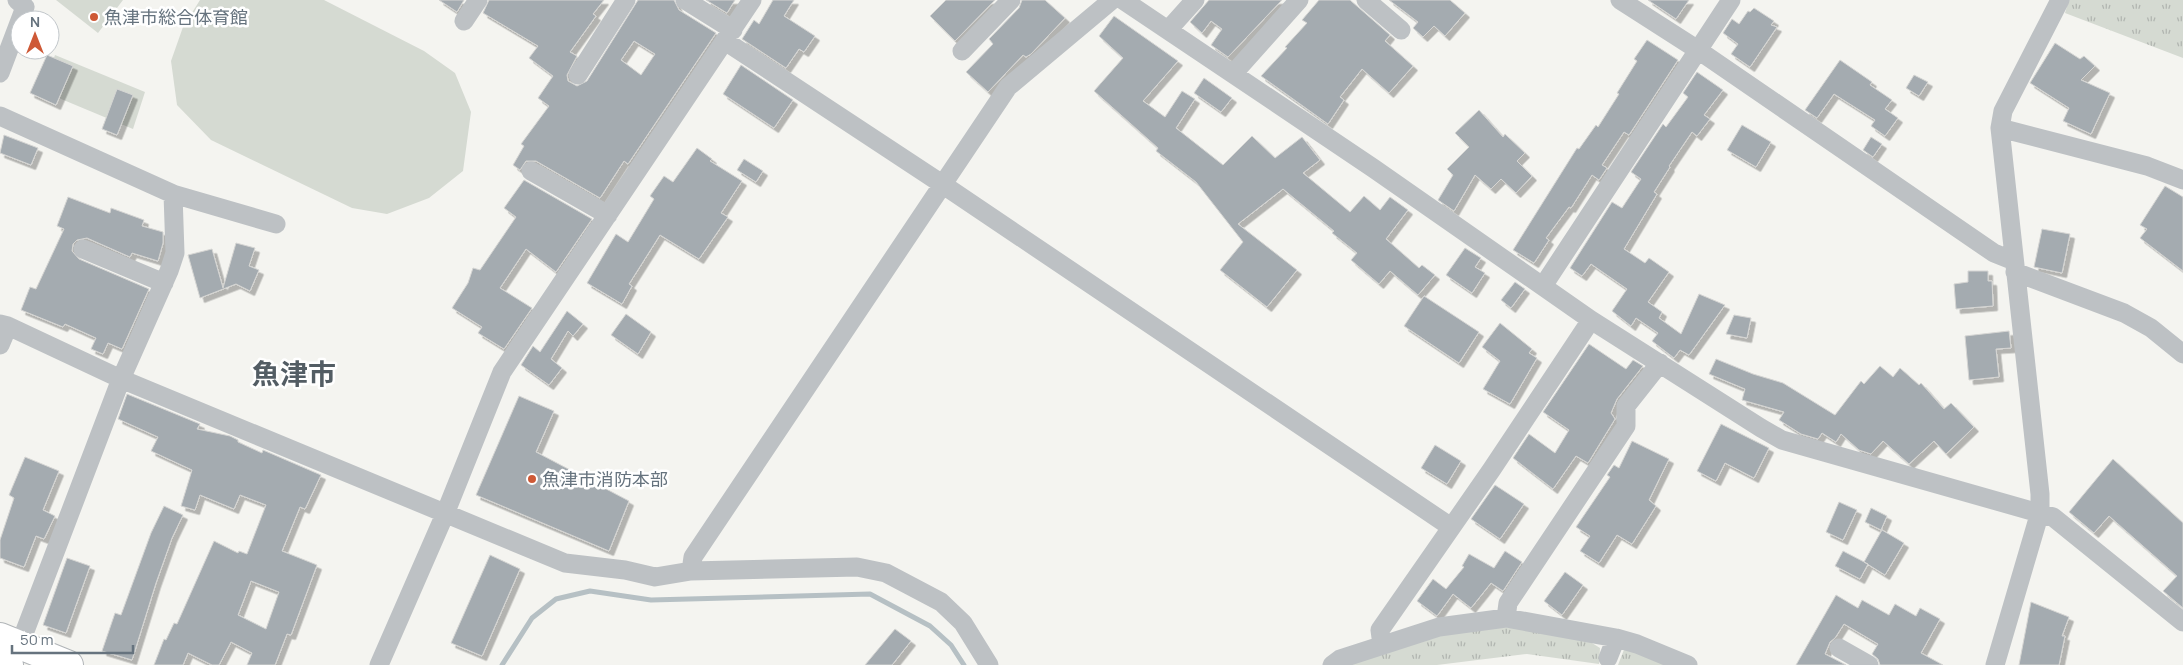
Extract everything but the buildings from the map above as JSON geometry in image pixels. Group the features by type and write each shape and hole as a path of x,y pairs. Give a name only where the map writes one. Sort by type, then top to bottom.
{"main road":[{"path":"7,651 69,665"}],"street":[{"path":"0,73 25,7 17,0"},
{"path":"464,21 478,0"},
{"path":"578,76 626,0"},
{"path":"685,0 729,36 942,184 1451,527"},
{"path":"379,665 445,514 502,372 752,0"},
{"path":"962,51 1011,0"},
{"path":"691,571 693,557 1008,87 1112,0"},
{"path":"1123,0 1373,168 1591,320 1782,440 2053,517 2183,622"},
{"path":"1168,30 1195,0"},
{"path":"1233,74 1299,0"},
{"path":"1366,0 1401,30"},
{"path":"1543,286 1731,0"},
{"path":"1995,665 2040,512 2040,494 2000,128 2003,111 2060,0"},
{"path":"1633,3 1698,50 2014,266 2124,313 2151,328 2183,354"},
{"path":"0,116 173,194 276,224"},
{"path":"2000,128 2146,166 2183,180"},
{"path":"532,171 608,215"},
{"path":"7,651 176,252 173,194"},
{"path":"83,249 164,283"},
{"path":"1382,645 1380,630 1591,320"},
{"path":"0,345 4,325 121,379 565,563 625,570 654,577 691,571 857,567 886,573 941,602 963,622 990,665"},
{"path":"1506,618 1508,603 1626,426 1626,406 1660,363"},
{"path":"1332,665 1340,659 1439,627 1506,618 1616,638 1637,644 1688,665"},
{"path":"1608,658 1616,638"},
{"path":"1839,648 1868,665"}],"green space":[{"name":"魚津市総合体育館","path":"56,0 123,0 98,33"},
{"path":"200,0 324,0 424,51 455,73 471,112 463,171 429,198 387,214 352,208 211,140 177,105 171,61 183,27"},
{"path":"2069,0 2183,0 2183,58 2065,13"},
{"path":"60,57 145,92 133,129 42,91 53,60 60,60"},
{"path":"1498,627 1531,628 1584,638 1600,648 1599,664 1527,654 1437,665 1344,665 1433,635"},
{"path":"1625,647 1672,665 1618,665"}],"waterway":[{"path":"502,665 532,618 556,599 590,591 651,600 870,594 930,626 951,645 964,665"}],"place":[{"name":"魚津市総合体育館","path":"94,17"},
{"name":"魚津市消防本部","path":"532,479"}],"district":[{"name":"魚津市","path":"294,373"}]}
